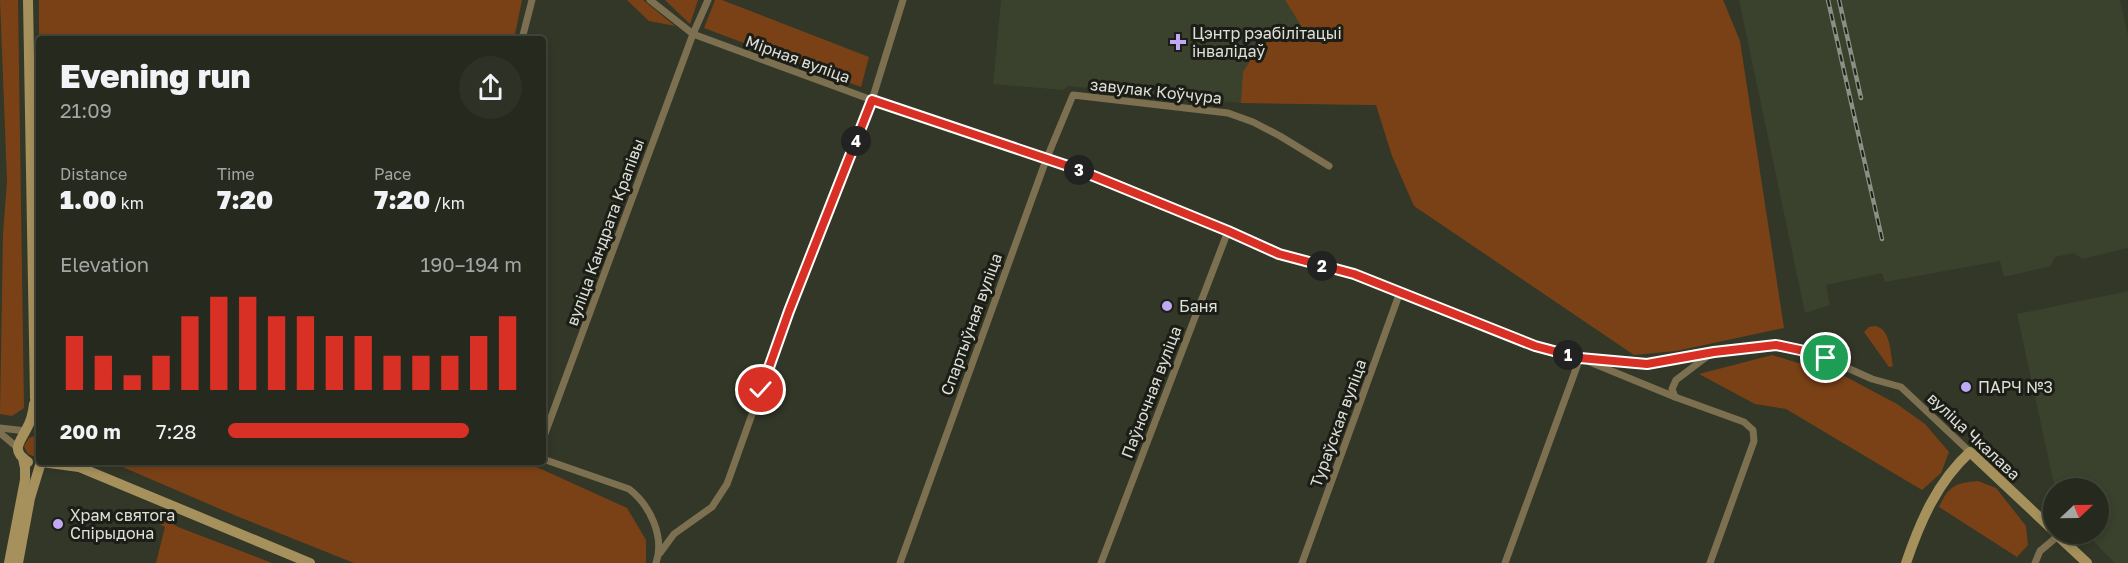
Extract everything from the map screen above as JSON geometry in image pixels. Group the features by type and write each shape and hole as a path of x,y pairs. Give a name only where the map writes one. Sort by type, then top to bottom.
{"main road":[{"path":"18,563 25,480 23,458 18,448 19,439 26,431 32,417 35,398 28,0"},
{"path":"35,398 36,403"},
{"path":"26,431 36,430"},
{"path":"1906,563 1937,490 1970,452"},
{"name":"вуліца Чкалава","path":"1970,452 2043,522"},
{"path":"23,458 28,462 36,462"},
{"path":"28,514 30,498 40,465"},
{"path":"9,563 43,470 56,465"},
{"path":"77,465 310,563"},
{"name":"вуліца Чкалава","path":"2067,544 2087,563"}],"street":[{"path":"523,36 532,0"},
{"name":"Мірная вуліца","path":"650,0 693,34 872,100 1074,168 1279,254 1354,274 1535,346 1580,358 1744,422 1753,430 1754,441 1710,563"},
{"name":"вуліца Кандрата Крапівы","path":"546,431 693,34 708,0"},
{"path":"656,563 660,552 674,534 712,507 727,484 789,311 872,100 903,0"},
{"name":"Спартыўная вуліца","path":"900,563 1046,160 1073,95"},
{"name":"завулак Коўчура","path":"1073,95 1228,113 1253,122 1280,136 1329,166"},
{"name":"Паўночная вуліца","path":"1101,563 1228,231"},
{"name":"Тураўская вуліца","path":"1302,563 1400,292"},
{"name":"вуліца Чкалава","path":"1714,352 1776,345 1826,358 1872,379 1901,387 1970,452"},
{"path":"1505,563 1580,358 1647,364 1714,352"},
{"path":"1675,397 1672,389 1676,380 1714,352"},
{"path":"0,428 26,431"},
{"path":"0,433 18,448"},
{"path":"546,460 629,489 639,497 658,535 660,552"},
{"path":"2035,563 2040,551 2047,544"}],"shaded area":[{"path":"0,0 18,0 24,408 12,416 0,414 3,234 7,181"},
{"path":"39,0 522,0 515,36 39,36"},
{"path":"627,0 643,0 675,26 649,21"},
{"path":"665,0 698,0 690,24"},
{"path":"715,0 722,0 869,57 861,87 704,28"},
{"name":"Цэнтр рэабілітацыі інвалідаў","path":"1001,0 1348,0 1376,105 1241,103 1068,86 1063,90 993,84"},
{"path":"1285,0 1723,0 1740,41 1784,328 1676,351 1634,355 1414,206 1392,156 1376,105 1241,103 1243,72 1263,40 1307,35"},
{"path":"1739,0 2120,0 2128,35 2128,248 2082,259 2074,253 2055,257 2051,266 2004,277 2000,261 1885,282 1882,273 1826,285 1830,305 1805,313"},
{"path":"2128,291 2128,563 2115,563 2096,544 2109,544 2109,478 2053,478 2017,314"},
{"path":"1875,326 1887,336 1893,366 1889,367 1864,332 1869,327"},
{"path":"1772,355 1811,367 1833,370 1897,404 1925,424 1949,452 1941,473 1922,490 1786,409 1755,404 1699,374"},
{"path":"36,436 36,456 28,454 24,446 29,438"},
{"path":"118,465 532,465 627,508 646,540 646,563 354,563"},
{"path":"1978,481 1996,488 2026,526 2028,545 2017,557 1939,507 1946,494 1954,486"},
{"path":"147,511 153,512 178,527 272,563 156,563 165,527 142,515"}],"railway":[{"path":"1828,0 1882,239"},
{"path":"1839,0 1861,98"}],"place":[{"name":"Цэнтр рэабілітацыі інвалідаў","path":"1178,42"},
{"name":"Баня","path":"1167,306"},
{"name":"ПАРЧ №3","path":"1966,387"},
{"name":"Храм святога Спірыдона","path":"58,524"}],"route":[{"path":"761,390 789,311 872,100 1074,168 1279,254 1369,279 1535,346 1580,358 1647,364 1763,345 1776,345 1814,353 1826,358"}]}
